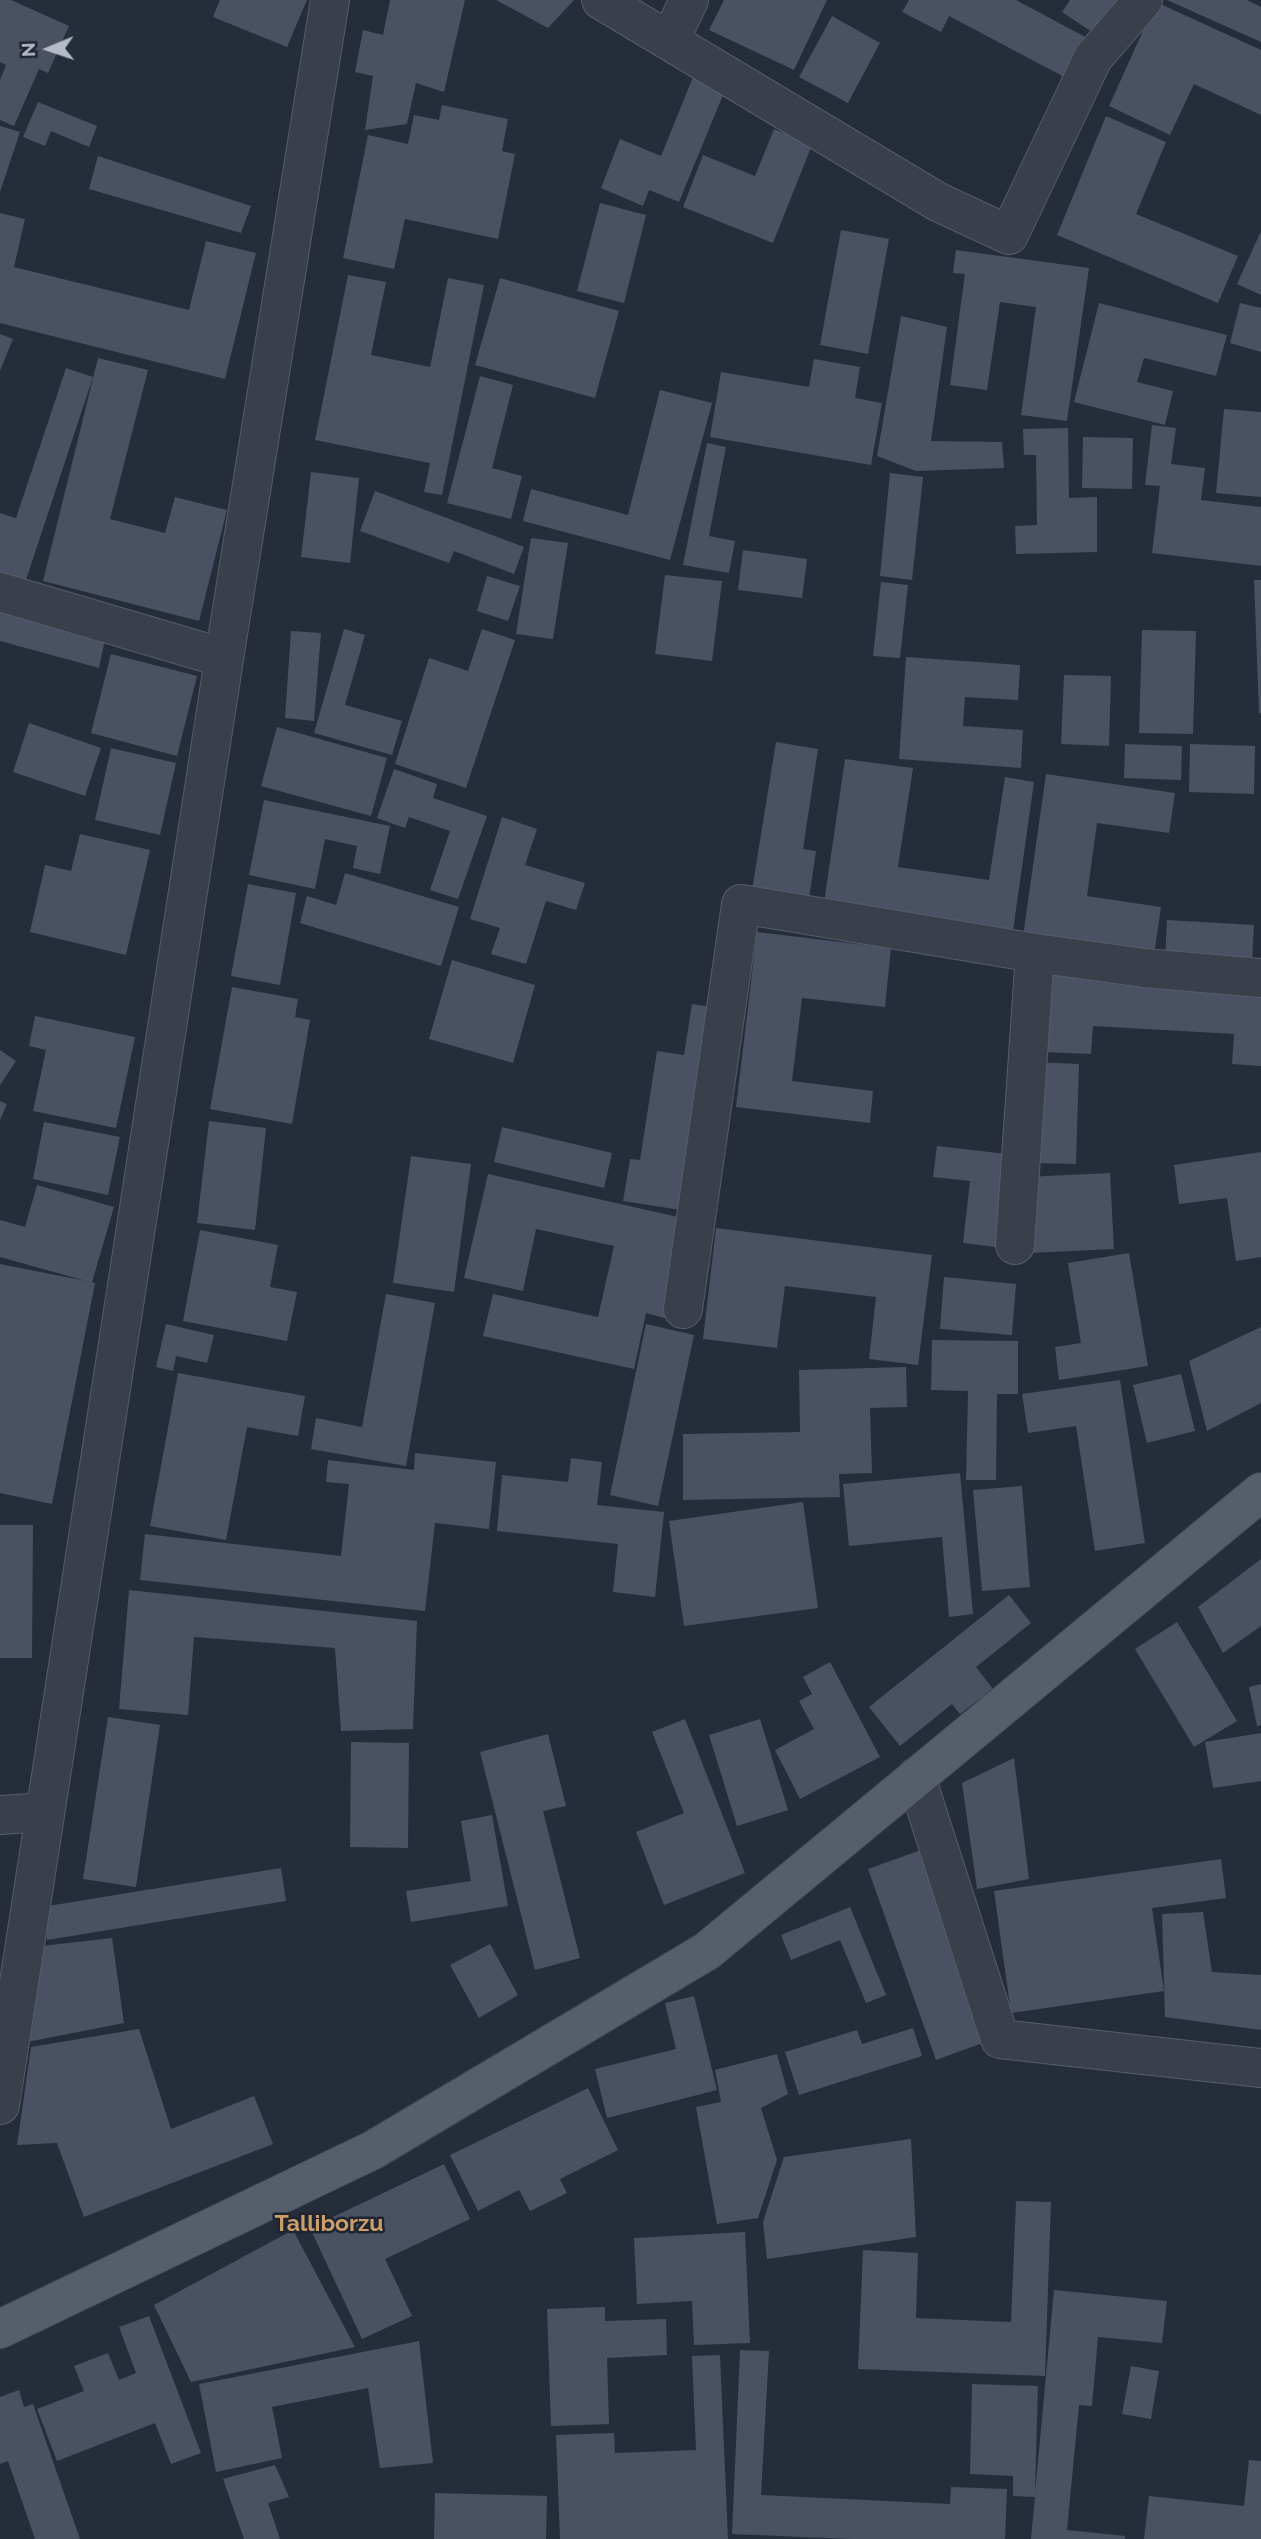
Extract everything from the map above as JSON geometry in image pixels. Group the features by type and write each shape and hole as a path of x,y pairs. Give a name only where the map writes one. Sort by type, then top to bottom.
{"main road":[{"path":"0,2329 373,2150 695,1959 718,1943 1261,1492"}],"street":[{"path":"0,2105 224,658 330,0"},
{"path":"601,0 938,202 1009,235 1093,58 1143,0"},
{"path":"670,40 690,0"},
{"path":"0,592 224,658"},
{"path":"682,1310 741,904 1035,953 1144,968 1261,978"},
{"path":"1015,1245 1035,953"},
{"path":"916,1777 1000,2039 1261,2068"},
{"path":"0,1815 45,1812"}],"building":[{"path":"0,0 11,0 69,26 48,73 39,69 14,126 0,120 0,80 6,65 0,62"},
{"path":"220,0 307,0 287,47 213,17"},
{"path":"390,0 465,0 444,92 416,83 407,124 365,130 373,76 355,72 363,30 383,35"},
{"path":"496,0 574,0 548,28"},
{"path":"724,0 827,0 794,70 709,30"},
{"path":"909,0 1016,0 1089,39 1068,79 949,16 941,32 902,12"},
{"path":"1070,0 1121,0 1098,36 1062,12"},
{"path":"1167,0 1247,0 1261,7 1261,42"},
{"path":"1156,2 1261,50 1261,115 1194,84 1170,135 1109,106"},
{"path":"832,16 880,43 848,103 799,77"},
{"path":"693,77 725,90 679,202 649,190 643,206 601,188 620,139 661,156"},
{"path":"38,102 97,126 89,147 51,131 45,146 23,137"},
{"path":"442,105 508,119 502,151 515,154 498,239 405,219 394,269 343,258 368,135 408,144 414,115 439,120"},
{"path":"1106,116 1166,142 1136,214 1238,256 1218,303 1057,235"},
{"path":"0,126 20,132 0,192"},
{"path":"774,129 812,145 773,243 683,207 703,155 755,176"},
{"path":"98,156 251,206 241,233 89,189"},
{"path":"600,203 646,215 624,303 577,291"},
{"path":"0,213 25,219 14,267 189,310 206,241 256,253 225,379 0,323"},
{"path":"841,230 889,239 868,354 820,345"},
{"path":"1261,231 1261,295 1237,284"},
{"path":"956,250 1089,268 1067,421 1021,415 1036,307 1000,302 987,390 950,385 965,274 953,273"},
{"path":"348,275 386,282 371,355 430,367 448,278 484,285 442,495 424,492 430,463 315,440"},
{"path":"500,278 619,311 595,398 475,365"},
{"path":"1099,303 1227,335 1216,376 1144,358 1137,382 1173,391 1165,425 1074,402"},
{"path":"1240,303 1261,308 1261,352 1230,343"},
{"path":"901,316 947,327 931,441 1002,442 1004,468 916,471 877,456"},
{"path":"0,334 13,339 0,371"},
{"path":"98,358 148,370 110,519 165,533 175,497 227,510 199,621 43,581"},
{"path":"814,359 860,367 855,398 882,403 871,465 710,437 721,372 809,387"},
{"path":"66,368 93,377 26,580 0,572 0,513 16,518"},
{"path":"480,376 513,385 492,468 522,476 511,519 447,503"},
{"path":"660,390 712,403 670,560 523,521 531,489 628,515"},
{"path":"1224,409 1261,412 1261,497 1216,493"},
{"path":"1152,425 1176,428 1171,464 1205,468 1201,500 1261,507 1261,566 1152,553 1160,486 1145,485"},
{"path":"1068,428 1069,498 1097,497 1097,552 1016,554 1015,526 1037,525 1036,455 1024,455 1023,429"},
{"path":"1083,437 1133,438 1132,489 1082,488"},
{"path":"707,443 726,447 709,536 735,541 729,573 683,565"},
{"path":"311,472 359,478 350,563 301,557"},
{"path":"890,473 923,477 912,580 880,576"},
{"path":"375,491 524,547 514,574 454,551 449,563 360,531"},
{"path":"531,538 568,543 553,639 516,634"},
{"path":"743,550 807,559 802,598 738,590"},
{"path":"665,575 722,581 712,661 655,654"},
{"path":"487,576 520,586 508,621 477,611"},
{"path":"1254,580 1261,580 1261,713 1259,713"},
{"path":"881,582 908,585 900,658 873,656"},
{"path":"0,605 106,634 99,668 0,641"},
{"path":"344,629 365,635 345,705 402,721 392,755 314,733"},
{"path":"482,629 515,640 466,788 395,764 429,658 468,671"},
{"path":"1142,630 1196,631 1193,734 1139,733"},
{"path":"291,631 321,633 314,721 285,718"},
{"path":"111,654 197,676 177,756 91,733"},
{"path":"906,657 1020,665 1018,700 965,697 963,726 1023,730 1021,768 899,759"},
{"path":"1064,675 1111,676 1109,746 1061,744"},
{"path":"29,723 101,748 85,796 13,772"},
{"path":"277,727 387,758 371,816 261,786"},
{"path":"776,742 818,749 803,849 816,851 809,899 752,890"},
{"path":"1125,744 1182,746 1181,780 1124,778"},
{"path":"1190,744 1255,746 1254,794 1189,792"},
{"path":"111,748 176,763 160,835 95,820"},
{"path":"845,759 913,768 898,867 989,880 1005,777 1034,782 1013,931 824,903"},
{"path":"394,769 437,784 433,798 487,816 458,899 430,890 450,831 409,817 405,828 377,818"},
{"path":"1046,774 1175,793 1169,833 1097,823 1087,896 1161,907 1154,955 1023,936"},
{"path":"264,800 390,826 380,874 353,868 357,846 325,839 315,889 249,875"},
{"path":"502,817 537,829 525,865 585,883 576,910 546,901 526,964 491,954 500,928 470,919"},
{"path":"80,834 150,850 126,955 30,932 45,865 71,871"},
{"path":"345,873 459,907 441,966 300,923 307,896 336,905"},
{"path":"248,884 296,893 280,985 231,976"},
{"path":"1167,920 1254,925 1252,964 1165,959"},
{"path":"757,932 891,948 885,1007 802,998 792,1081 873,1091 870,1123 736,1107"},
{"path":"452,960 535,985 513,1063 429,1039"},
{"path":"1049,972 1261,983 1261,1066 1232,1064 1234,1034 1093,1026 1091,1054 1044,1052"},
{"path":"232,987 298,999 295,1017 310,1020 292,1124 210,1109"},
{"path":"692,1004 718,1008 687,1211 623,1201 630,1159 640,1160 657,1051 684,1055"},
{"path":"35,1016 135,1037 116,1128 33,1111 46,1050 29,1046"},
{"path":"0,1050 16,1061 0,1085"},
{"path":"1035,1062 1079,1064 1076,1164 1032,1163"},
{"path":"0,1101 7,1104 0,1120"},
{"path":"209,1121 266,1128 255,1230 197,1223"},
{"path":"44,1122 120,1137 108,1195 33,1179"},
{"path":"502,1127 612,1153 604,1188 494,1162"},
{"path":"937,1146 1015,1155 1004,1248 963,1243 970,1181 933,1177"},
{"path":"1261,1152 1261,1257 1236,1261 1227,1198 1179,1204 1174,1165"},
{"path":"411,1156 471,1164 454,1292 393,1283"},
{"path":"1110,1173 1114,1249 1030,1253 1026,1177"},
{"path":"488,1174 691,1220 668,1319 646,1313 634,1369 483,1336 493,1294 598,1317 614,1246 536,1229 523,1291 464,1278"},
{"path":"37,1185 114,1207 92,1282 95,1283 52,1504 0,1493 0,1264 86,1281 0,1257 0,1220 25,1227"},
{"path":"716,1228 932,1255 918,1365 869,1359 876,1297 785,1286 777,1348 703,1339"},
{"path":"200,1230 278,1245 270,1287 297,1292 287,1341 183,1321"},
{"path":"1129,1253 1148,1366 1059,1380 1055,1347 1081,1343 1068,1263"},
{"path":"944,1277 1016,1284 1012,1335 940,1329"},
{"path":"386,1294 435,1303 406,1466 311,1449 316,1418 362,1427"},
{"path":"166,1324 214,1335 207,1363 176,1356 173,1371 156,1367"},
{"path":"646,1324 694,1335 658,1506 610,1495"},
{"path":"1261,1327 1261,1403 1207,1431 1189,1361"},
{"path":"932,1340 1018,1341 1018,1394 997,1394 996,1480 966,1480 968,1391 931,1390"},
{"path":"906,1367 907,1407 870,1408 872,1473 839,1474 840,1497 683,1500 683,1434 800,1432 799,1370"},
{"path":"178,1373 305,1396 298,1436 247,1427 226,1540 150,1526"},
{"path":"1181,1374 1195,1431 1147,1443 1133,1385"},
{"path":"1120,1380 1145,1543 1095,1551 1076,1426 1028,1433 1022,1394"},
{"path":"415,1453 496,1462 489,1529 435,1523 425,1611 140,1580 145,1534 341,1556 349,1484 326,1482 328,1460 414,1470"},
{"path":"571,1458 602,1462 597,1505 664,1512 655,1597 613,1592 618,1544 497,1531 502,1475 568,1482"},
{"path":"960,1473 973,1614 949,1617 942,1537 849,1546 843,1484"},
{"path":"1022,1486 1030,1587 982,1591 973,1490"},
{"path":"803,1502 818,1608 684,1626 669,1521"},
{"path":"0,1525 33,1525 32,1658 0,1658"},
{"path":"1261,1559 1261,1626 1223,1653 1198,1607"},
{"path":"129,1590 417,1621 413,1729 341,1731 335,1648 194,1637 188,1715 119,1709"},
{"path":"1009,1595 1031,1623 976,1667 993,1689 960,1714 952,1704 900,1746 869,1707"},
{"path":"1177,1622 1237,1721 1194,1747 1135,1649"},
{"path":"830,1662 880,1757 800,1799 775,1750 814,1729 799,1701 812,1694 803,1677"},
{"path":"1261,1684 1261,1725 1257,1726 1249,1687"},
{"path":"108,1717 160,1725 136,1887 83,1879"},
{"path":"685,1719 745,1873 664,1905 636,1832 684,1813 652,1732"},
{"path":"760,1719 788,1810 737,1826 709,1735"},
{"path":"1261,1733 1261,1781 1213,1788 1205,1742"},
{"path":"548,1734 566,1806 543,1811 580,1958 535,1970 480,1752"},
{"path":"351,1742 409,1743 408,1848 350,1847"},
{"path":"1014,1758 1029,1879 977,1889 962,1783"},
{"path":"492,1815 508,1906 411,1922 406,1891 471,1881 461,1821"},
{"path":"921,1850 988,2041 936,2060 868,1869"},
{"path":"1221,1859 1226,1898 1152,1908 1164,1991 1011,2013 994,1891"},
{"path":"281,1868 286,1901 47,1940 42,1907"},
{"path":"850,1907 886,1995 866,2003 840,1940 791,1960 781,1935"},
{"path":"1203,1912 1212,1972 1261,1975 1261,2030 1165,2017 1162,1914"},
{"path":"112,1938 124,2023 22,2043 42,1946"},
{"path":"490,1944 518,1995 479,2018 450,1965"},
{"path":"694,1996 717,2090 607,2118 595,2069 676,2049 665,2003"},
{"path":"913,2028 922,2056 799,2095 785,2052 857,2030 862,2044"},
{"path":"139,2029 171,2129 254,2096 273,2144 84,2217 57,2143 17,2145 31,2047"},
{"path":"777,2054 788,2094 761,2108 777,2160 758,2218 717,2224 696,2107 721,2102 715,2070"},
{"path":"588,2088 618,2150 560,2179 567,2193 530,2211 519,2190 478,2211 450,2155"},
{"path":"911,2139 916,2237 767,2259 763,2222 784,2157"},
{"path":"444,2164 470,2219 385,2259 412,2316 362,2339 310,2228"},
{"path":"1016,2201 1051,2202 1045,2376 858,2369 863,2250 918,2253 916,2318 1011,2322"},
{"path":"293,2230 355,2347 191,2382 154,2305"},
{"path":"745,2232 750,2343 694,2345 692,2301 637,2304 634,2238"},
{"path":"1054,2290 1167,2301 1162,2343 1098,2337 1092,2406 1079,2405 1067,2530 1125,2536 1125,2539 1031,2539 1035,2497 1013,2496 1013,2476 970,2474 972,2384 1038,2386 1035,2493"},
{"path":"605,2307 605,2321 666,2319 667,2355 607,2358 609,2424 551,2426 547,2309"},
{"path":"149,2316 201,2453 171,2464 155,2423 57,2461 37,2409 84,2391 74,2366 108,2353 119,2380 136,2373 119,2327"},
{"path":"419,2341 433,2463 380,2468 368,2388 272,2407 282,2458 216,2472 199,2384"},
{"path":"740,2350 769,2351 761,2495 950,2504 951,2487 1007,2489 1005,2539 850,2539 732,2534"},
{"path":"720,2355 728,2539 560,2539 556,2435 614,2433 615,2453 696,2450 692,2356"},
{"path":"1131,2366 1159,2371 1151,2419 1122,2414"},
{"path":"19,2390 24,2407 33,2404 80,2539 35,2539 8,2461 0,2464 0,2397"},
{"path":"1249,2460 1261,2461 1261,2539 1144,2539 1149,2496 1244,2506"},
{"path":"275,2465 289,2497 268,2503 280,2539 244,2539 223,2479"},
{"path":"435,2493 547,2496 546,2539 434,2539"}],"district":[{"name":"Talliborzu","path":"329,2224"}]}
